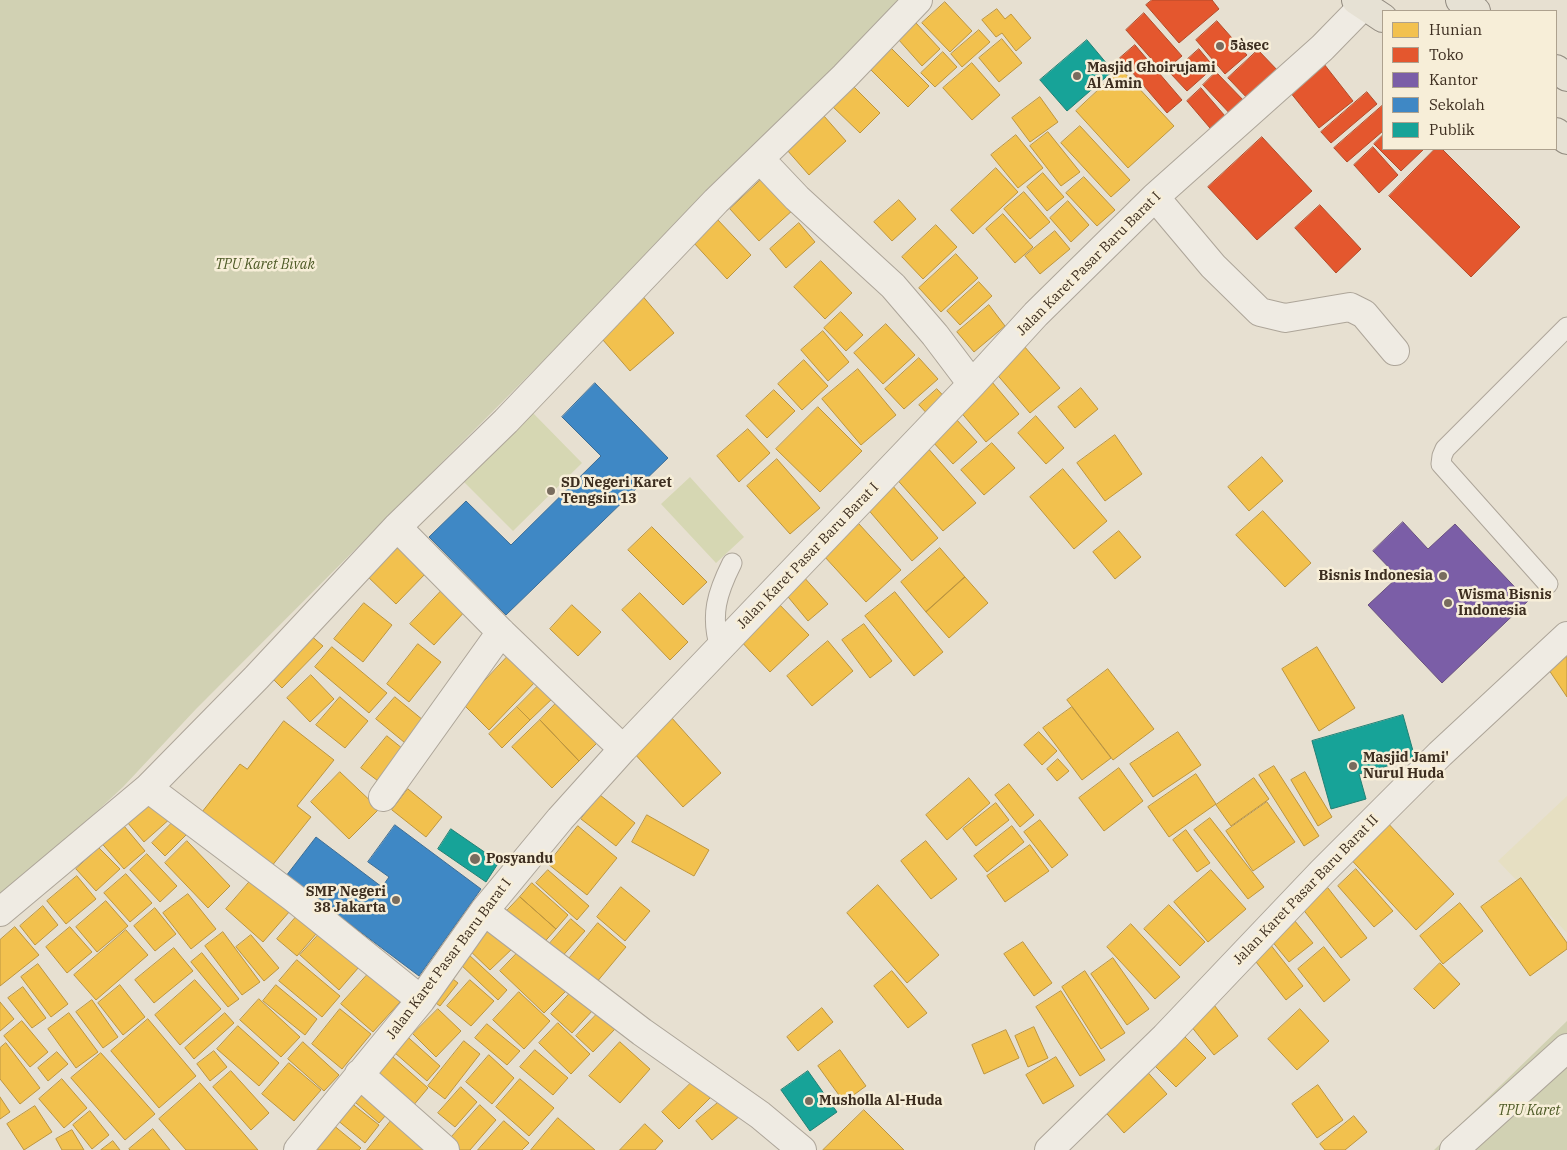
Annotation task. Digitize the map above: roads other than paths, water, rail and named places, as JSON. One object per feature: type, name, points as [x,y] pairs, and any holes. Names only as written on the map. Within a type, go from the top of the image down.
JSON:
[{"type":"main road","points":[[1460,0],[1475,10]]},
{"type":"street","points":[[0,912],[148,788],[256,678],[397,527],[506,421],[716,201],[846,76],[918,0]]},
{"type":"street","name":"Jalan Karet Pasar Baru Barat I","points":[[298,1150],[421,1000],[484,912],[560,819],[623,749],[972,384],[1036,314],[1155,197],[1368,8]]},
{"type":"street","points":[[760,159],[797,198],[893,286],[935,335],[972,384]]},
{"type":"street","points":[[1155,197],[1213,266],[1260,312],[1285,318],[1350,307],[1364,314],[1396,351]]},
{"type":"street","points":[[397,527],[501,632],[623,749]]},
{"type":"street","points":[[383,797],[501,632]]},
{"type":"street","name":"Jalan Karet Pasar Baru Barat II","points":[[1049,1150],[1165,1037],[1377,816],[1440,754],[1567,636]]},
{"type":"street","points":[[148,788],[294,898],[421,1000]]},
{"type":"street","points":[[484,912],[642,1032],[760,1115],[802,1150]]},
{"type":"street","points":[[1454,1150],[1567,1048]]},
{"type":"street","points":[[359,1074],[445,1150]]},
{"type":"lane","points":[[1548,584],[1441,464],[1445,449],[1567,327]]},
{"type":"lane","points":[[720,648],[716,634],[714,610],[723,581],[732,563]]},
{"type":"place","name":"5àsec","points":[[1220,46]]},
{"type":"place","name":"Masjid Ghoirujami Al Amin","points":[[1077,76]]},
{"type":"place","name":"SD Negeri Karet Tengsin 13","points":[[551,491]]},
{"type":"place","name":"Bisnis Indonesia","points":[[1443,576]]},
{"type":"place","name":"Wisma Bisnis Indonesia","points":[[1448,603]]},
{"type":"place","name":"Masjid Jami' Nurul Huda","points":[[1353,766]]},
{"type":"place","name":"Posyandu","points":[[475,859]]},
{"type":"place","name":"SMP Negeri 38 Jakarta","points":[[396,900]]},
{"type":"place","name":"Musholla Al-Huda","points":[[809,1101]]},
{"type":"park label","name":"TPU Karet Bivak","points":[[265,265]]},
{"type":"park label","name":"TPU Karet","points":[[1529,1111]]}]
